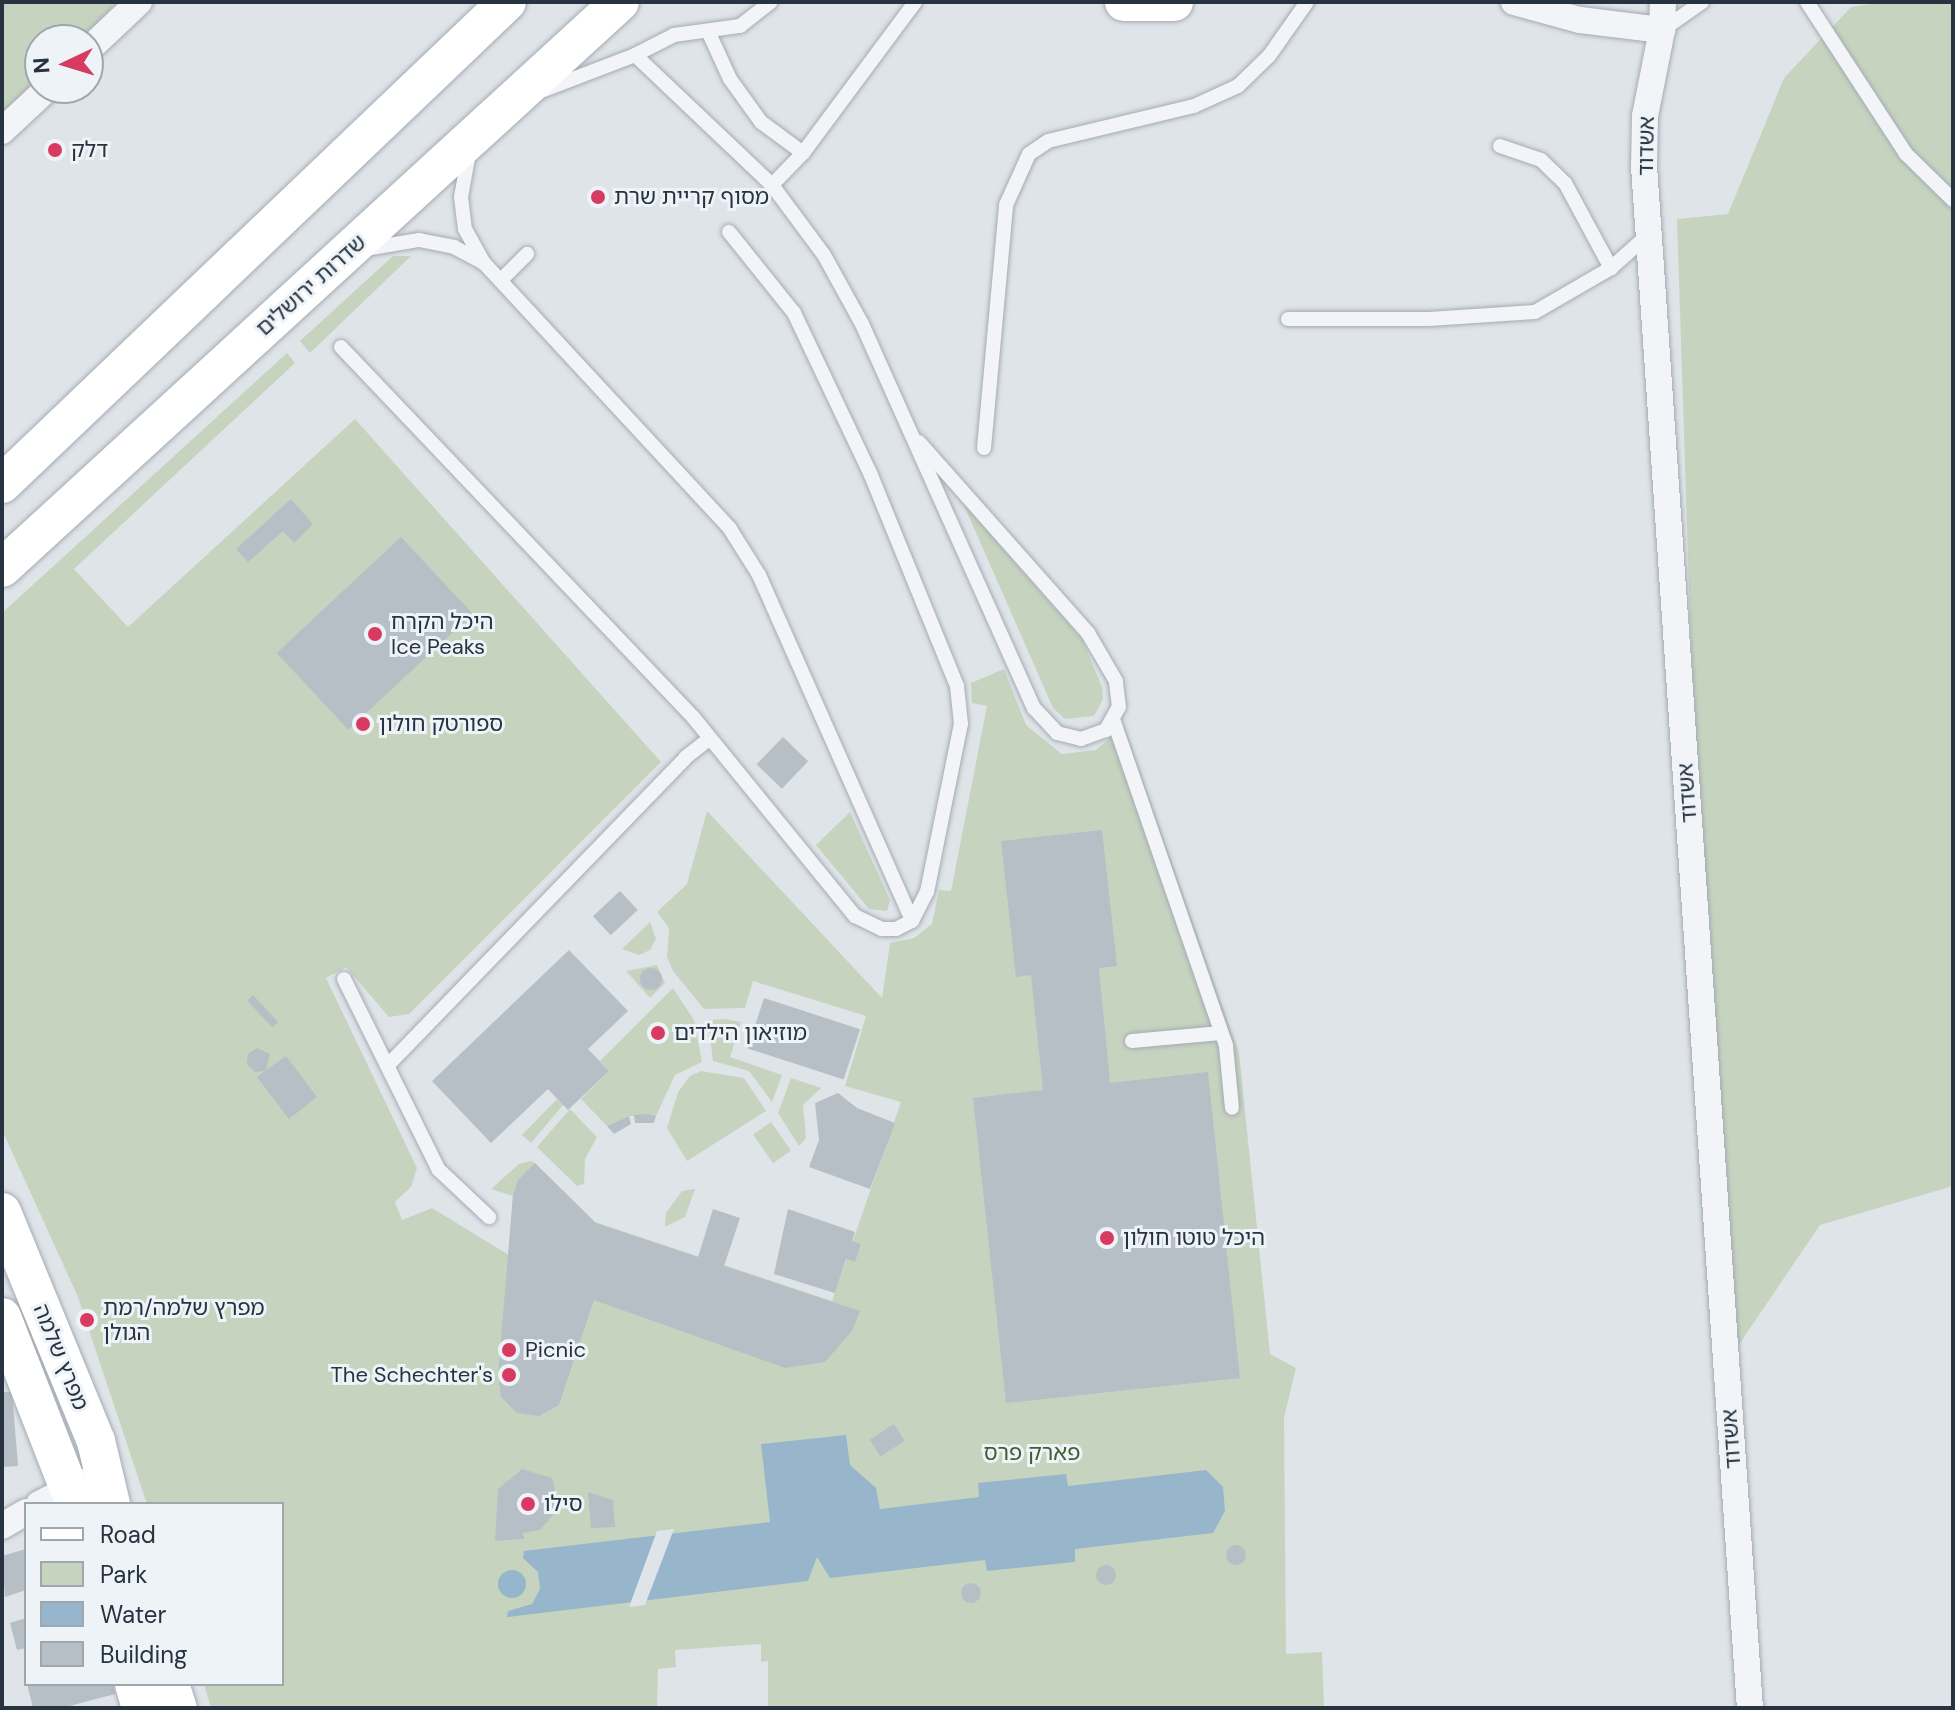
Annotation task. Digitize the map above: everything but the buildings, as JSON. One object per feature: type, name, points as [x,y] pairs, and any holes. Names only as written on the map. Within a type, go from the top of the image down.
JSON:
[{"type":"main road","points":[[2,484],[507,2]]},
{"type":"main road","name":"שדרות ירושלים","points":[[2,568],[517,100],[620,2]]},
{"type":"main road","points":[[1124,2],[1174,2]]},
{"type":"main road","points":[[2,506],[59,453],[177,319]]},
{"type":"main road","name":"מפרץ שלמה","points":[[2,1212],[96,1441],[79,1495]]},
{"type":"main road","name":"מפרץ שלמה","points":[[2,1317],[79,1495]]},
{"type":"main road","points":[[135,1686],[141,1708]]},
{"type":"main road","points":[[171,1686],[178,1708]]},
{"type":"street","points":[[104,35],[139,2]]},
{"type":"street","points":[[1514,2],[1580,20],[1662,30]]},
{"type":"street","name":"אשדוד","points":[[1663,2],[1662,30],[1645,116],[1649,234],[1750,1708]]},
{"type":"street","points":[[2,131],[31,104]]},
{"type":"street","points":[[2,1526],[24,1513]]},
{"type":"lane","points":[[517,100],[635,55],[674,35],[740,26],[771,2]]},
{"type":"lane","points":[[772,185],[803,153],[915,2]]},
{"type":"lane","points":[[984,448],[1006,205],[1029,154],[1048,141],[1194,106],[1238,86],[1269,56],[1307,2]]},
{"type":"lane","points":[[1662,30],[1702,2]]},
{"type":"lane","points":[[1807,2],[1906,154],[1930,183],[1953,200]]},
{"type":"lane","points":[[708,31],[730,79],[761,122],[803,153]]},
{"type":"lane","points":[[635,55],[772,185],[824,255],[919,442],[1034,708],[1057,733],[1081,739],[1114,722]]},
{"type":"lane","points":[[471,140],[461,197],[465,229],[484,263],[730,529],[759,575],[912,921]]},
{"type":"lane","points":[[1500,146],[1541,160],[1565,183],[1611,268]]},
{"type":"lane","points":[[341,347],[693,717],[708,740],[855,916],[882,929],[912,921],[927,892],[961,724],[957,686],[823,371],[794,313],[729,232]]},
{"type":"lane","points":[[1288,319],[1429,319],[1535,312],[1611,268],[1649,234]]},
{"type":"lane","points":[[332,266],[385,242],[419,240],[454,247],[484,263]]},
{"type":"lane","points":[[501,280],[527,254]]},
{"type":"lane","points":[[919,442],[1088,633],[1116,681],[1119,707],[1114,722],[1221,1033],[1232,1108]]},
{"type":"lane","points":[[388,1065],[686,757],[708,740]]},
{"type":"lane","points":[[344,979],[439,1170],[489,1217]]},
{"type":"lane","points":[[1132,1041],[1221,1033]]},
{"type":"green space","points":[[2,2],[117,2],[97,24],[24,24],[24,103],[2,127]]},
{"type":"green space","points":[[1885,2],[1953,2],[1953,1186],[1820,1225],[1738,1346],[1692,681],[1677,219],[1728,214],[1784,78],[1851,7]]},
{"type":"green space","points":[[393,256],[411,256],[310,353],[300,341]]},
{"type":"green space","name":"פארק פרס","points":[[287,353],[295,363],[74,569],[128,627],[355,419],[661,762],[409,1014],[389,1017],[346,967],[326,978],[417,1168],[411,1187],[395,1202],[402,1220],[432,1208],[509,1255],[513,1196],[491,1189],[519,1164],[531,1161],[535,1163],[514,1195],[832,1301],[901,1102],[845,1086],[866,1016],[753,981],[745,1008],[704,1009],[673,971],[667,957],[669,928],[657,912],[687,884],[707,811],[882,998],[890,943],[914,938],[932,924],[939,890],[951,891],[987,706],[972,703],[971,683],[1004,669],[1026,725],[1062,754],[1096,750],[1124,726],[1239,1053],[1270,1354],[1296,1368],[1284,1418],[1286,1654],[1322,1652],[1324,1708],[768,1708],[768,1661],[761,1662],[761,1644],[675,1650],[676,1667],[658,1669],[657,1708],[211,1708],[205,1686],[284,1686],[284,1502],[146,1502],[78,1297],[2,1130],[2,613]]},
{"type":"green space","points":[[963,503],[1082,639],[1102,687],[1103,699],[1094,716],[1065,719],[1053,708]]},
{"type":"green space","points":[[850,812],[890,900],[887,911],[869,909],[816,845]]},
{"type":"green space","points":[[650,922],[656,939],[650,950],[639,955],[622,949]]},
{"type":"green space","points":[[657,965],[665,983],[650,998],[626,971]]},
{"type":"green space","points":[[673,988],[694,1020],[702,1062],[675,1075],[656,1116],[629,1116],[607,1126],[581,1099],[609,1071],[600,1061]]},
{"type":"green space","points":[[708,1020],[741,1022],[730,1057],[782,1075],[772,1102],[749,1071],[713,1061]]},
{"type":"green space","points":[[701,1071],[744,1078],[766,1111],[687,1161],[667,1128],[678,1092],[690,1076]]},
{"type":"green space","points":[[791,1078],[821,1088],[803,1105],[806,1138],[799,1146],[778,1113]]},
{"type":"green space","points":[[557,1099],[563,1105],[531,1143],[522,1135]]},
{"type":"green space","points":[[570,1109],[597,1137],[585,1159],[584,1184],[577,1186],[537,1147]]},
{"type":"green space","points":[[771,1122],[791,1151],[773,1163],[753,1135]]},
{"type":"green space","points":[[695,1189],[685,1217],[665,1227],[666,1213],[682,1191]]},
{"type":"water","points":[[846,1435],[850,1465],[876,1488],[880,1509],[979,1497],[978,1483],[1066,1474],[1068,1486],[1206,1470],[1223,1487],[1225,1511],[1213,1533],[1075,1549],[1075,1562],[987,1571],[985,1560],[830,1578],[817,1557],[808,1581],[507,1617],[508,1611],[532,1604],[540,1589],[538,1572],[523,1558],[524,1551],[770,1522],[761,1444]]},
{"type":"water","points":[[512,1570],[522,1574],[526,1584],[522,1594],[512,1598],[502,1594],[498,1584],[502,1574]]},
{"type":"pier","points":[[674,1529],[645,1605],[629,1607],[657,1531]]},
{"type":"place","name":"דלק","points":[[55,150]]},
{"type":"place","name":"מסוף קריית שרת","points":[[598,197]]},
{"type":"place","name":"היכל הקרח Ice Peaks","points":[[375,634]]},
{"type":"place","name":"ספורטק חולון","points":[[363,724]]},
{"type":"place","name":"מוזיאון הילדים","points":[[658,1033]]},
{"type":"place","name":"היכל טוטו חולון","points":[[1107,1238]]},
{"type":"place","name":"מפרץ שלמה/רמת הגולן","points":[[87,1320]]},
{"type":"place","name":"Picnic","points":[[509,1350]]},
{"type":"place","name":"The Schechter's","points":[[509,1375]]},
{"type":"place","name":"סילו","points":[[528,1504]]}]
